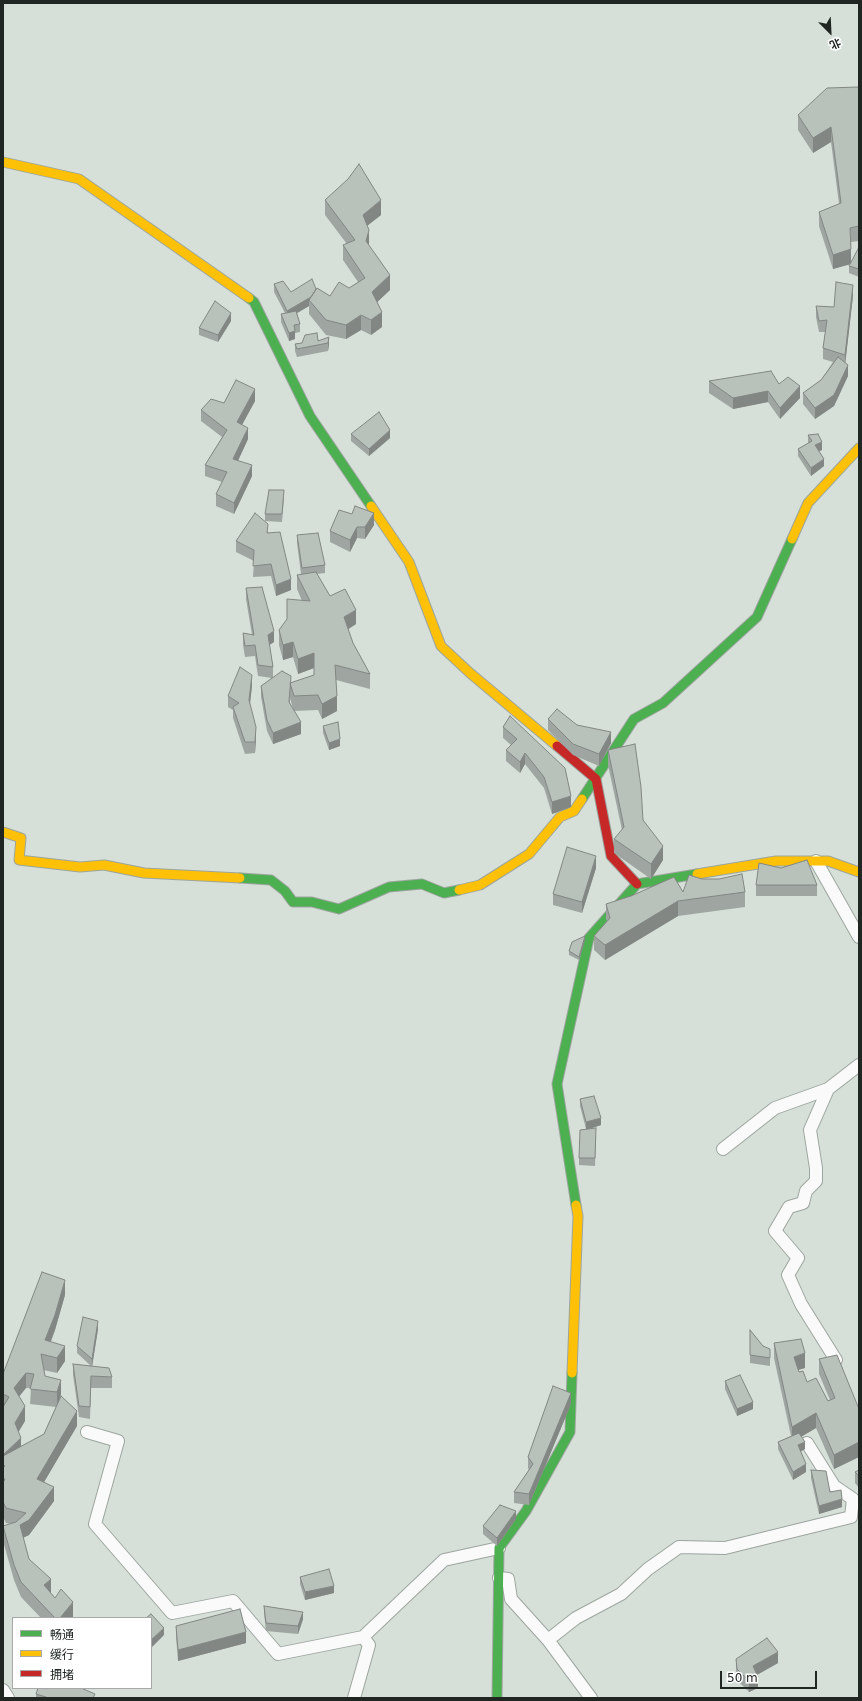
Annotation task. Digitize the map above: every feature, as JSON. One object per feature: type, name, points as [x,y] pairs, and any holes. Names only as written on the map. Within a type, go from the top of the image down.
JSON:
[{"type":"street","points":[[3,162],[79,179],[254,302],[310,416],[409,562],[441,646],[470,673],[596,779],[611,856],[636,884]]},
{"type":"street","points":[[3,832],[21,838],[19,860],[80,867],[104,865],[144,873],[271,880],[285,891],[293,902],[312,902],[339,909],[389,887],[422,884],[444,893],[480,886],[529,854],[560,817],[574,811],[634,719],[664,703],[757,617],[808,503],[859,448]]},
{"type":"street","points":[[497,1698],[499,1548],[526,1511],[570,1432],[578,1216],[557,1084],[589,938],[636,884],[776,861],[828,861],[859,872]]},
{"type":"street","points":[[816,861],[859,937]]},
{"type":"street","points":[[723,1149],[775,1108],[828,1089],[859,1065]]},
{"type":"street","points":[[828,1089],[810,1130],[816,1168],[816,1181],[806,1191],[803,1203],[789,1207],[775,1231],[798,1258],[788,1274],[801,1304],[836,1360]]},
{"type":"street","points":[[87,1432],[118,1441],[95,1524],[172,1613],[233,1601],[278,1654],[363,1637],[444,1560],[499,1548]]},
{"type":"street","points":[[548,1640],[576,1618],[620,1594],[648,1569],[679,1547],[726,1548],[851,1517],[853,1499],[834,1486],[807,1443]]},
{"type":"street","points":[[499,1578],[508,1579],[511,1599],[548,1640],[591,1698]]},
{"type":"street","points":[[354,1698],[369,1645],[363,1637]]},
{"type":"street","points":[[3,1690],[8,1698]]},
{"type":"building","points":[[859,87],[859,226],[850,228],[851,249],[833,255],[819,212],[841,203],[831,127],[813,138],[798,115],[827,88]]},
{"type":"building","points":[[359,164],[381,200],[363,215],[369,230],[366,241],[390,275],[372,292],[382,312],[371,320],[361,315],[346,325],[326,320],[309,300],[317,288],[330,296],[339,282],[349,288],[365,278],[343,245],[355,240],[325,200],[348,179]]},
{"type":"building","points":[[858,249],[859,250],[859,269],[849,266]]},
{"type":"building","points":[[312,279],[316,289],[311,297],[287,311],[274,284],[283,281],[291,292]]},
{"type":"building","points":[[836,282],[853,285],[845,355],[823,348],[827,320],[819,321],[816,306],[834,307]]},
{"type":"building","points":[[215,301],[231,313],[218,335],[199,328]]},
{"type":"building","points":[[296,311],[300,324],[294,325],[295,331],[289,333],[281,314]]},
{"type":"building","points":[[317,333],[318,341],[329,337],[328,343],[297,349],[295,344],[302,343],[305,335]]},
{"type":"building","points":[[838,357],[848,365],[834,395],[815,408],[803,393],[821,380]]},
{"type":"building","points":[[771,371],[779,384],[788,377],[800,386],[780,408],[768,391],[733,398],[709,381]]},
{"type":"building","points":[[236,380],[255,389],[237,422],[248,428],[233,459],[252,465],[234,503],[216,494],[227,472],[205,465],[227,430],[201,410],[211,399],[224,403]]},
{"type":"building","points":[[379,412],[390,430],[369,449],[351,434]]},
{"type":"building","points":[[818,434],[822,442],[815,445],[824,459],[811,468],[798,449],[812,441],[808,435]]},
{"type":"building","points":[[269,490],[284,490],[282,514],[265,514]]},
{"type":"building","points":[[355,506],[374,513],[365,527],[357,527],[350,540],[330,531],[339,510],[352,514]]},
{"type":"building","points":[[255,513],[268,524],[267,533],[280,532],[291,579],[276,585],[271,564],[253,566],[254,550],[236,541]]},
{"type":"building","points":[[318,533],[325,565],[302,568],[297,535]]},
{"type":"building","points":[[316,572],[330,596],[345,589],[356,610],[344,617],[353,643],[370,674],[335,665],[337,696],[322,704],[318,695],[294,696],[290,683],[314,675],[314,653],[298,659],[293,642],[283,645],[279,630],[287,619],[287,599],[310,601],[297,575]]},
{"type":"building","points":[[262,587],[274,631],[268,635],[273,667],[258,665],[255,645],[245,646],[243,633],[254,635],[246,588]]},
{"type":"building","points":[[240,667],[252,675],[249,700],[256,727],[255,742],[245,742],[233,707],[239,703],[228,696]]},
{"type":"building","points":[[282,671],[291,676],[289,702],[301,722],[273,733],[267,720],[261,686]]},
{"type":"building","points":[[557,709],[577,725],[611,732],[599,754],[573,744],[548,719]]},
{"type":"building","points":[[510,716],[565,768],[571,796],[552,802],[544,777],[525,753],[520,762],[506,750],[517,739],[503,727]]},
{"type":"building","points":[[338,722],[340,739],[329,743],[323,726]]},
{"type":"building","points":[[635,744],[641,787],[643,820],[663,846],[651,864],[614,839],[624,827],[608,750]]},
{"type":"building","points":[[567,847],[596,856],[582,902],[553,894]]},
{"type":"building","points":[[807,860],[817,885],[756,885],[759,863],[781,868]]},
{"type":"building","points":[[742,874],[745,892],[678,901],[605,945],[594,936],[610,918],[606,904],[631,896],[674,877],[683,892],[689,875],[702,879],[719,879]]},
{"type":"building","points":[[585,936],[579,957],[569,951],[572,942]]},
{"type":"building","points":[[594,1096],[601,1118],[586,1122],[580,1099]]},
{"type":"building","points":[[596,1128],[595,1158],[579,1158],[580,1130]]},
{"type":"building","points":[[42,1272],[65,1280],[55,1315],[45,1340],[65,1346],[57,1358],[41,1354],[45,1376],[61,1380],[57,1392],[30,1389],[34,1374],[26,1373],[14,1388],[25,1406],[15,1423],[21,1438],[3,1455],[3,1407],[9,1397],[3,1394],[3,1374]]},
{"type":"building","points":[[83,1317],[98,1321],[92,1359],[77,1346]]},
{"type":"building","points":[[750,1330],[763,1346],[770,1349],[770,1358],[750,1355]]},
{"type":"building","points":[[801,1339],[805,1353],[794,1357],[799,1372],[803,1371],[807,1382],[816,1378],[828,1401],[835,1398],[819,1359],[837,1355],[859,1409],[859,1442],[834,1455],[816,1413],[792,1427],[774,1343]]},
{"type":"building","points":[[73,1364],[109,1368],[112,1377],[91,1376],[90,1407],[79,1406]]},
{"type":"building","points":[[740,1375],[753,1402],[737,1409],[725,1381]]},
{"type":"building","points":[[553,1386],[571,1393],[529,1494],[514,1492],[533,1464],[528,1457]]},
{"type":"building","points":[[61,1396],[77,1411],[37,1479],[54,1487],[29,1520],[20,1525],[29,1559],[51,1579],[44,1585],[55,1598],[61,1589],[73,1602],[61,1617],[54,1617],[21,1582],[14,1565],[3,1526],[16,1522],[26,1513],[6,1508],[3,1502],[3,1481],[5,1480],[3,1477],[3,1468],[5,1466],[3,1465],[3,1456],[44,1434]]},
{"type":"building","points":[[799,1433],[805,1442],[798,1445],[806,1464],[793,1472],[778,1442]]},
{"type":"building","points":[[811,1470],[826,1471],[830,1492],[841,1490],[842,1499],[819,1506]]},
{"type":"building","points":[[859,1470],[859,1476],[855,1472]]},
{"type":"building","points":[[500,1505],[516,1511],[497,1538],[483,1526]]},
{"type":"building","points":[[329,1569],[334,1586],[305,1592],[300,1577]]},
{"type":"building","points":[[264,1606],[303,1612],[298,1626],[266,1623]]},
{"type":"building","points":[[240,1609],[246,1632],[178,1650],[176,1626]]},
{"type":"building","points":[[151,1614],[164,1628],[152,1639],[152,1617],[147,1617]]},
{"type":"building","points":[[767,1638],[778,1652],[753,1666],[758,1677],[749,1681],[737,1669],[736,1659]]},
{"type":"building","points":[[38,1689],[83,1689],[95,1694],[93,1698],[49,1698],[36,1694]]},
{"type":"traffic: fast","points":[[249,298],[254,302],[310,416],[371,506]]},
{"type":"traffic: fast","points":[[582,799],[634,719],[663,703],[757,617],[792,539]]},
{"type":"traffic: fast","points":[[576,1205],[557,1084],[589,938],[637,884],[697,874]]},
{"type":"traffic: fast","points":[[240,878],[271,880],[285,891],[293,902],[312,902],[339,909],[389,887],[422,884],[444,893],[459,890]]},
{"type":"traffic: fast","points":[[497,1698],[499,1548],[526,1511],[570,1432],[572,1373]]},
{"type":"traffic: slow","points":[[3,162],[79,179],[249,298]]},
{"type":"traffic: slow","points":[[792,539],[808,503],[859,448]]},
{"type":"traffic: slow","points":[[371,506],[409,562],[441,646],[470,673],[557,746]]},
{"type":"traffic: slow","points":[[459,890],[480,885],[529,854],[560,817],[574,811],[582,799]]},
{"type":"traffic: slow","points":[[3,832],[21,838],[19,860],[80,867],[104,865],[144,873],[240,878]]},
{"type":"traffic: slow","points":[[697,874],[776,861],[828,861],[859,872]]},
{"type":"traffic: slow","points":[[572,1373],[578,1216],[576,1205]]},
{"type":"traffic: jam","points":[[557,746],[596,779],[611,856],[637,884]]}]
